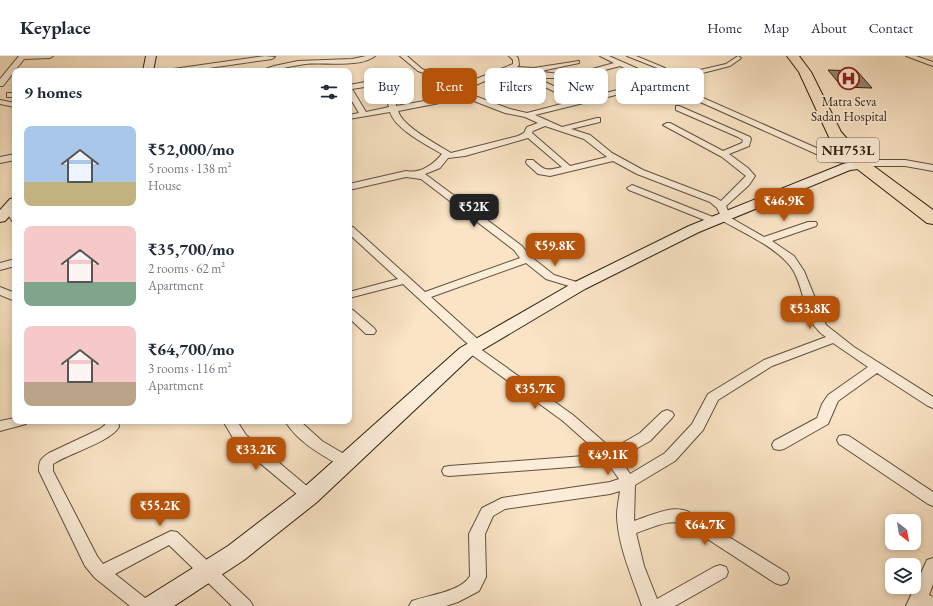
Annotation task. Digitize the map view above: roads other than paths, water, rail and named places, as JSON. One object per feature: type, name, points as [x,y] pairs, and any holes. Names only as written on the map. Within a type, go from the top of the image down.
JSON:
[{"type":"highway","name":"NH753L","points":[[793,56],[808,78],[834,134],[860,164],[931,215]]},
{"type":"street","points":[[14,68],[23,57],[50,56]]},
{"type":"street","points":[[149,68],[151,56]]},
{"type":"street","points":[[226,56],[230,63]]},
{"type":"street","points":[[182,68],[230,63],[272,56],[274,67],[361,59],[372,56]]},
{"type":"street","points":[[403,56],[422,71]]},
{"type":"street","points":[[512,56],[517,62],[512,68]]},
{"type":"street","points":[[630,56],[662,68]]},
{"type":"street","points":[[909,56],[933,64]]},
{"type":"street","points":[[704,71],[728,65],[739,57]]},
{"type":"street","points":[[606,58],[621,60],[635,68]]},
{"type":"street","points":[[598,68],[621,60]]},
{"type":"street","points":[[329,61],[334,68]]},
{"type":"street","points":[[545,68],[577,62]]},
{"type":"street","points":[[0,84],[12,70]]},
{"type":"street","points":[[352,86],[393,80],[402,83],[402,88],[392,104],[396,118],[410,130],[446,155],[450,156],[521,138],[528,134],[530,129],[545,124]]},
{"type":"street","points":[[352,95],[364,115]]},
{"type":"street","points":[[477,100],[508,111],[527,115],[545,124],[587,137],[599,148],[614,158],[640,172],[713,200],[722,216]]},
{"type":"street","points":[[0,102],[12,104]]},
{"type":"street","points":[[704,102],[819,153],[835,159],[860,164]]},
{"type":"street","points":[[352,117],[423,104]]},
{"type":"street","points":[[527,115],[572,104]]},
{"type":"street","points":[[679,108],[747,139],[746,144],[722,154]]},
{"type":"street","points":[[563,130],[597,120]]},
{"type":"street","points":[[667,125],[737,162],[751,176],[722,216]]},
{"type":"street","points":[[528,134],[568,168]]},
{"type":"street","points":[[416,175],[437,166],[446,155]]},
{"type":"street","points":[[0,160],[12,158]]},
{"type":"street","points":[[530,162],[544,173],[614,158]]},
{"type":"street","points":[[154,606],[236,553],[309,496],[466,352],[579,286],[722,216],[847,167],[860,164],[905,163],[933,168]]},
{"type":"street","points":[[352,186],[394,176],[416,175],[424,177],[518,248],[526,258],[550,277],[579,286]]},
{"type":"street","points":[[632,188],[722,216],[764,240],[790,258],[799,271],[821,327],[876,366],[933,403]]},
{"type":"street","points":[[764,240],[812,224]]},
{"type":"street","points":[[352,232],[423,296],[474,347],[568,418],[611,456],[628,482],[625,515],[627,530],[636,566],[651,606]]},
{"type":"street","points":[[423,296],[523,261],[526,258]]},
{"type":"street","points":[[0,267],[12,263]]},
{"type":"street","points":[[352,294],[406,280]]},
{"type":"street","points":[[0,290],[12,296]]},
{"type":"street","points":[[352,315],[370,331]]},
{"type":"street","points":[[418,606],[452,597],[473,586],[478,577],[477,534],[487,512],[502,504],[610,488],[628,482],[670,457],[698,427],[714,398],[768,363],[835,338]]},
{"type":"street","points":[[779,444],[823,421],[829,404],[833,398],[876,366]]},
{"type":"street","points":[[449,471],[584,461],[611,456],[645,437],[667,415]]},
{"type":"street","points":[[0,426],[12,423]]},
{"type":"street","points":[[112,424],[112,426],[104,433],[55,455],[46,462],[46,471],[91,561],[100,573],[143,606]]},
{"type":"street","points":[[232,424],[242,439],[268,463],[309,496]]},
{"type":"street","points":[[294,424],[313,444],[346,462]]},
{"type":"street","points":[[844,440],[933,500]]},
{"type":"street","points":[[627,530],[669,516],[681,515],[781,578]]},
{"type":"street","points":[[100,573],[171,537],[244,606]]},
{"type":"street","points":[[923,603],[933,565]]},
{"type":"street","points":[[660,606],[720,572]]},
{"type":"place","name":"Matra Seva Sadan Hospital","points":[[849,79]]}]
